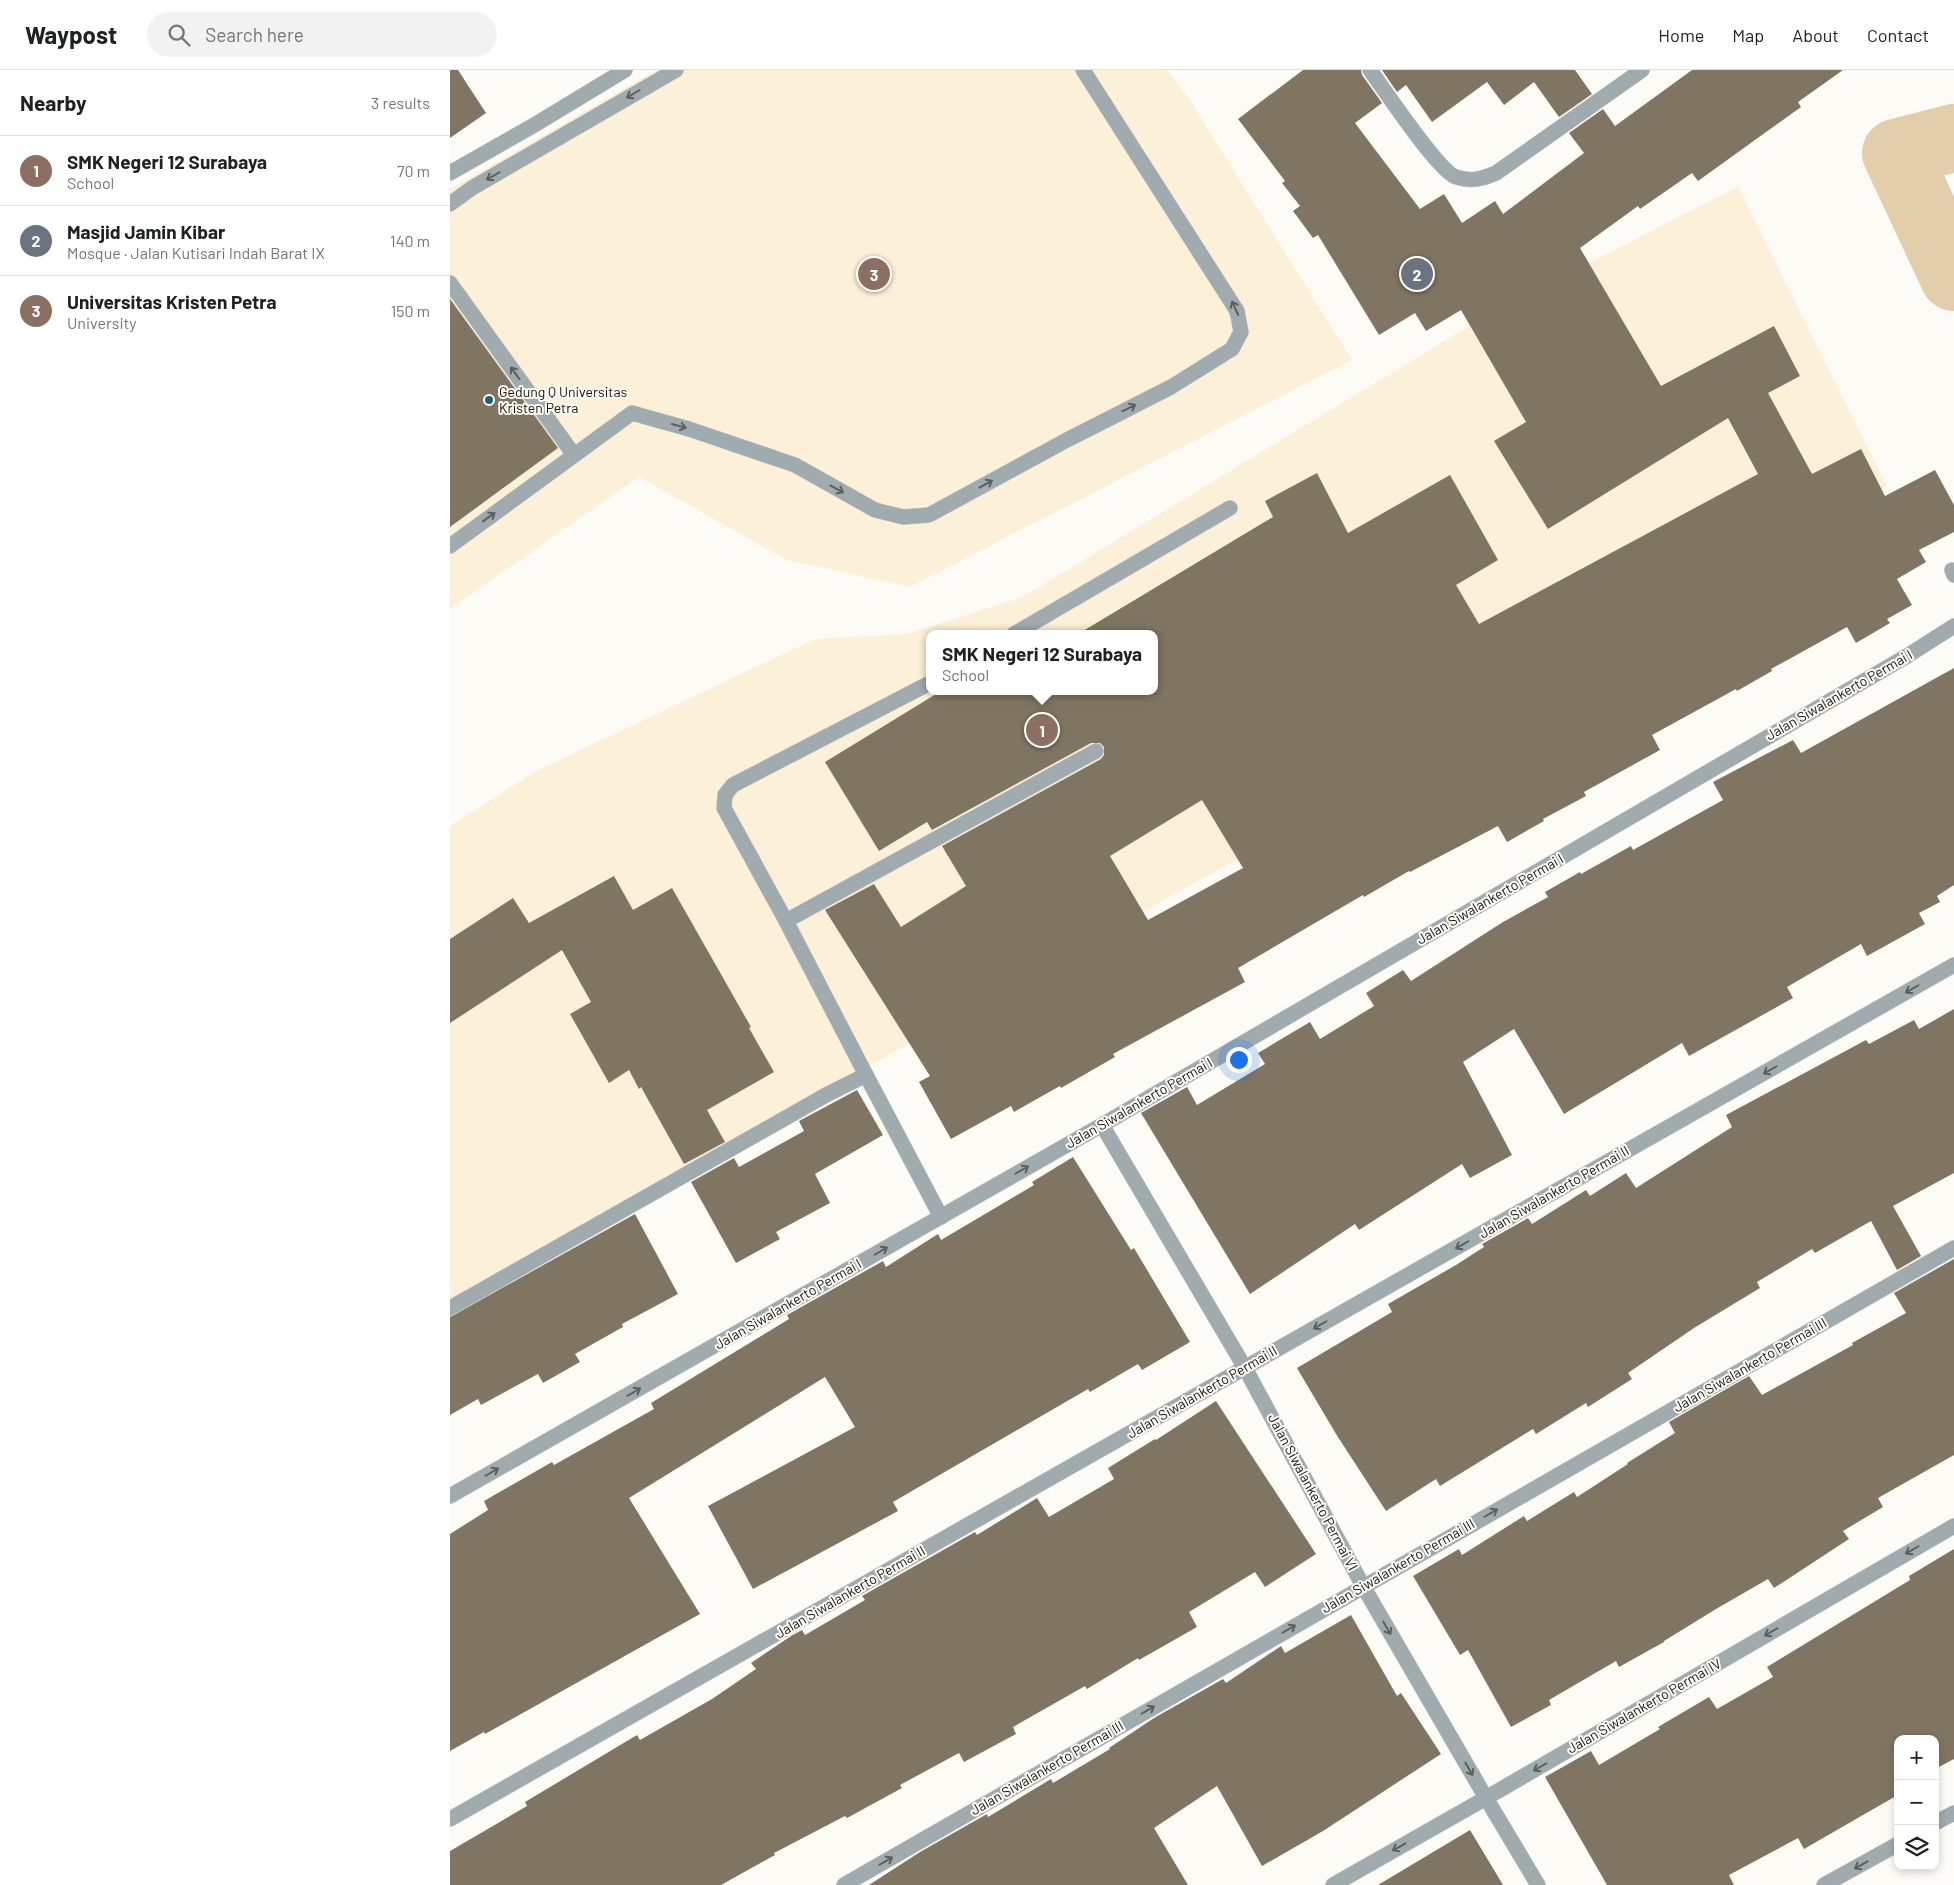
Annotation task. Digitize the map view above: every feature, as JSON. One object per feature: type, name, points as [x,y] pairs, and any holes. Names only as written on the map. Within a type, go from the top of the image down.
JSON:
[{"type":"street","points":[[450,173],[625,70]]},
{"type":"street","points":[[450,204],[480,184],[676,70]]},
{"type":"street","points":[[450,546],[632,413],[689,429],[795,465],[875,510],[903,517],[929,515],[1065,440],[1171,387],[1232,349],[1241,332],[1238,310],[1083,70]]},
{"type":"street","points":[[1370,70],[1408,124],[1438,162],[1454,177],[1477,181],[1496,173],[1642,70]]},
{"type":"street","points":[[450,283],[574,455]]},
{"type":"street","points":[[1021,630],[1230,508]]},
{"type":"street","name":"Jalan Siwalankerto Permai I","points":[[450,1496],[1102,1125],[1907,656],[1954,626]]},
{"type":"street","points":[[926,685],[733,785],[725,795],[724,808],[786,921],[941,1216]]},
{"type":"street","points":[[786,921],[1096,751]]},
{"type":"street","name":"Jalan Siwalankerto Permai II","points":[[450,1819],[1954,965]]},
{"type":"street","points":[[450,1308],[809,1104],[866,1075]]},
{"type":"street","name":"Jalan Siwalankerto Permai VI","points":[[1102,1125],[1246,1368],[1363,1586],[1538,1885]]},
{"type":"street","name":"Jalan Siwalankerto Permai III","points":[[844,1885],[1954,1248]]},
{"type":"street","name":"Jalan Siwalankerto Permai IV","points":[[1333,1885],[1954,1526]]},
{"type":"street","points":[[1939,1821],[1954,1813]]},
{"type":"street","points":[[1824,1885],[1894,1846]]},
{"type":"shaded area","points":[[656,70],[1167,70],[1190,100],[1352,360],[910,587],[787,560],[639,477],[450,609],[450,189]]},
{"type":"shaded area","points":[[1738,187],[1887,486],[1826,528],[581,1228],[450,1307],[450,826],[538,770],[815,639],[907,634],[1023,597],[1490,313]]},
{"type":"building","points":[[450,70],[458,70],[486,113],[450,138]]},
{"type":"building","points":[[1303,70],[1361,70],[1362,75],[1382,103],[1355,123],[1420,209],[1444,194],[1462,223],[1495,201],[1503,214],[1584,153],[1569,133],[1603,109],[1615,126],[1692,70],[1843,70],[1798,102],[1801,107],[1698,181],[1692,173],[1640,209],[1638,206],[1580,248],[1661,386],[1774,326],[1800,376],[1768,393],[1812,474],[1861,449],[1885,496],[1935,470],[1954,505],[1954,532],[1919,550],[1926,562],[1897,579],[1912,605],[1887,619],[1890,623],[1856,643],[1847,627],[1771,669],[1772,671],[1737,691],[1736,689],[1652,735],[1660,750],[1584,792],[1586,796],[1543,819],[1544,821],[1507,842],[1498,826],[1409,871],[1364,897],[1363,895],[1238,968],[1245,982],[1113,1054],[1115,1057],[1061,1088],[1060,1086],[1014,1112],[1011,1106],[951,1139],[919,1082],[930,1076],[825,910],[874,884],[901,927],[966,886],[942,846],[1101,759],[1104,755],[1104,747],[1100,743],[1091,743],[932,830],[927,822],[879,851],[825,762],[934,695],[1158,695],[1158,630],[1085,630],[1273,517],[1265,501],[1317,473],[1348,533],[1450,475],[1498,560],[1456,585],[1479,624],[1758,474],[1728,418],[1548,529],[1494,441],[1526,422],[1461,310],[1426,331],[1415,313],[1379,335],[1318,235],[1313,238],[1293,211],[1300,206],[1282,183],[1285,181],[1238,119]],"holes":[[[1202,800],[1243,868],[1148,920],[1110,856]]]},
{"type":"building","points":[[1382,70],[1575,70],[1592,94],[1559,117],[1534,82],[1504,105],[1487,82],[1432,122],[1406,85],[1397,92]]},
{"type":"building","name":"Gedung Q Universitas Kristen Petra","points":[[450,299],[558,448],[450,527]]},
{"type":"building","points":[[1954,668],[1954,885],[1937,896],[1940,902],[1919,913],[1925,924],[1867,956],[1861,944],[1787,987],[1793,998],[1689,1056],[1682,1043],[1564,1114],[1514,1029],[1463,1062],[1512,1155],[1470,1178],[1462,1164],[1359,1230],[1355,1224],[1250,1294],[1141,1113],[1187,1087],[1197,1105],[1265,1064],[1258,1053],[1310,1022],[1320,1039],[1374,1006],[1366,993],[1403,970],[1411,981],[1503,922],[1548,897],[1545,892],[1631,846],[1633,850],[1723,800],[1713,782],[1793,740],[1801,753]]},
{"type":"building","points":[[614,876],[633,910],[672,888],[751,1027],[749,1028],[774,1072],[707,1110],[725,1142],[684,1164],[641,1087],[639,1089],[629,1070],[609,1083],[570,1014],[591,1002],[562,950],[450,1023],[450,939],[513,898],[529,923]]},
{"type":"building","points":[[1954,1009],[1954,1173],[1893,1206],[1921,1256],[1897,1270],[1871,1221],[1815,1253],[1812,1249],[1757,1282],[1760,1288],[1694,1328],[1628,1373],[1632,1379],[1588,1407],[1586,1403],[1536,1434],[1533,1429],[1440,1486],[1436,1479],[1386,1511],[1336,1434],[1297,1368],[1392,1312],[1388,1304],[1456,1265],[1484,1247],[1482,1244],[1528,1218],[1532,1224],[1586,1190],[1590,1196],[1626,1173],[1636,1188],[1732,1127],[1726,1115],[1866,1040],[1869,1044],[1914,1020],[1919,1029]]},
{"type":"building","points":[[857,1090],[883,1135],[815,1174],[830,1203],[776,1232],[780,1239],[736,1263],[691,1182],[734,1158],[739,1167],[804,1131],[799,1121]]},
{"type":"building","points":[[1073,1157],[1131,1250],[1134,1248],[1190,1342],[1142,1370],[1138,1364],[1090,1392],[1088,1389],[893,1502],[898,1511],[753,1589],[708,1506],[855,1427],[825,1377],[629,1498],[700,1614],[485,1734],[484,1732],[450,1751],[450,1534],[488,1510],[484,1501],[552,1462],[554,1465],[654,1409],[651,1403],[789,1319],[787,1315],[883,1261],[886,1267],[938,1234],[941,1240],[1034,1185],[1032,1182]]},
{"type":"building","points":[[635,1214],[678,1294],[622,1324],[623,1327],[575,1354],[580,1362],[543,1383],[538,1374],[481,1405],[478,1399],[450,1415],[450,1317]]},
{"type":"building","points":[[1954,1259],[1954,1455],[1878,1498],[1883,1507],[1843,1531],[1849,1539],[1774,1588],[1768,1579],[1619,1667],[1616,1661],[1549,1700],[1551,1705],[1511,1727],[1468,1650],[1460,1655],[1413,1576],[1459,1549],[1462,1555],[1524,1516],[1527,1521],[1574,1492],[1577,1497],[1675,1433],[1669,1422],[1749,1376],[1762,1395],[1853,1345],[1852,1343],[1906,1313],[1894,1293]]},
{"type":"building","points":[[1216,1401],[1316,1554],[1265,1587],[1255,1572],[1189,1612],[1197,1627],[1139,1660],[1138,1658],[1087,1689],[1085,1686],[1013,1727],[1016,1734],[964,1762],[959,1753],[900,1785],[902,1788],[847,1818],[845,1816],[774,1853],[775,1855],[721,1885],[450,1885],[450,1851],[527,1806],[525,1802],[637,1735],[640,1740],[712,1699],[756,1669],[751,1663],[791,1636],[802,1630],[805,1635],[865,1600],[862,1596],[975,1532],[977,1535],[1037,1498],[1049,1517],[1114,1479],[1108,1468],[1156,1440]]},
{"type":"building","points":[[1954,1549],[1954,1759],[1939,1767],[1939,1735],[1894,1735],[1894,1797],[1804,1849],[1798,1838],[1729,1875],[1734,1885],[1607,1885],[1545,1777],[1591,1751],[1599,1765],[1709,1697],[1717,1709],[1773,1677],[1767,1667],[1910,1580],[1909,1576]]},
{"type":"building","points":[[1351,1615],[1397,1696],[1401,1693],[1441,1754],[1323,1831],[1262,1866],[1217,1786],[1154,1828],[1188,1885],[869,1885],[920,1852],[987,1814],[988,1817],[1051,1779],[1053,1783],[1110,1749],[1154,1718],[1223,1679],[1226,1683],[1281,1646],[1285,1653]]},
{"type":"building","points":[[1470,1830],[1503,1885],[1378,1885]]},
{"type":"waterway","points":[[1954,138],[1896,153],[1954,277]]},
{"type":"place","name":"Universitas Kristen Petra","points":[[874,274]]},
{"type":"place","name":"Masjid Jamin Kibar","points":[[1417,274]]},
{"type":"place","name":"Gedung Q Universitas Kristen Petra","points":[[489,400]]},
{"type":"place","name":"SMK Negeri 12 Surabaya","points":[[1042,730]]}]
